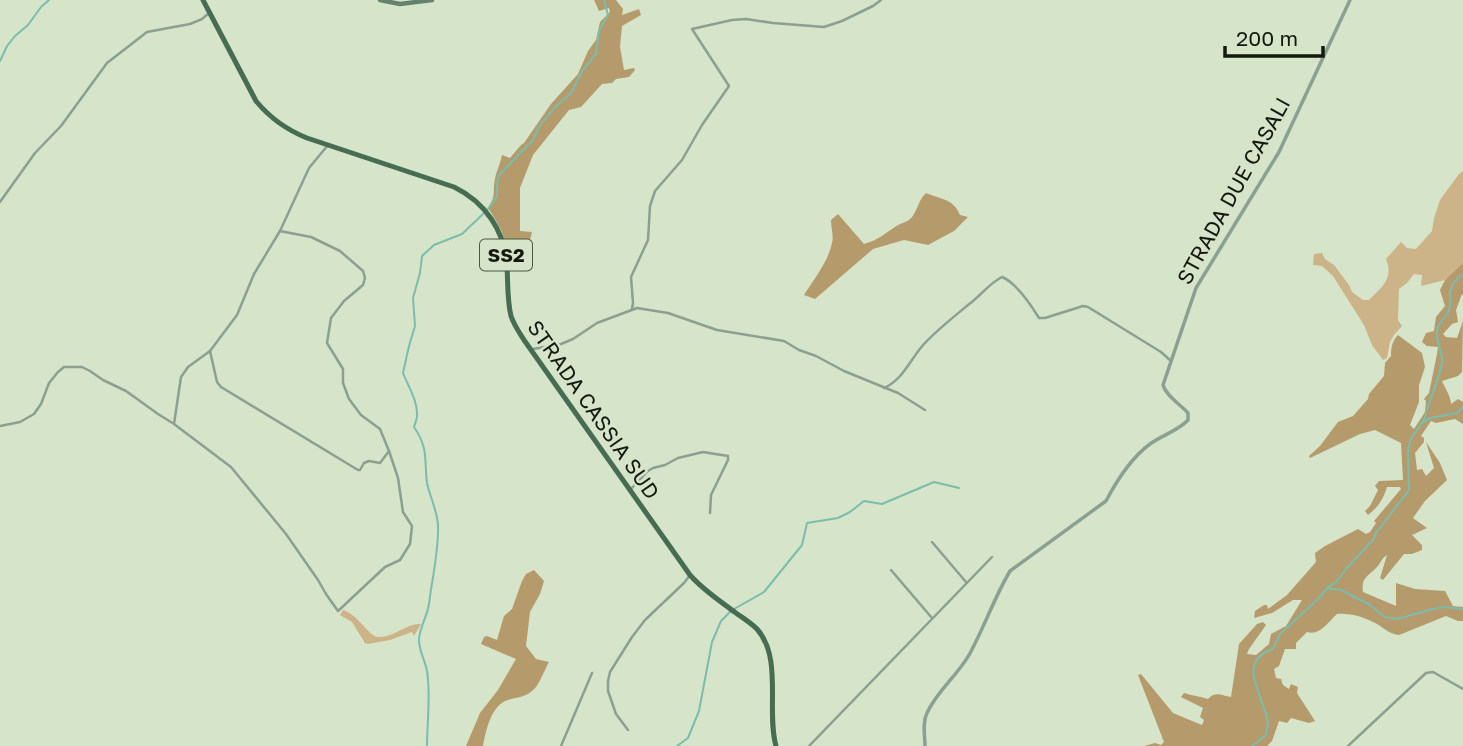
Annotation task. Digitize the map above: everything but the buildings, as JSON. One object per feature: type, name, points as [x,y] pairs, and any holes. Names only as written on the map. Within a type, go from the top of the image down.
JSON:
[{"type":"main road","name":"STRADA CASSIA SUD","points":[[203,0],[248,89],[263,110],[288,129],[454,187],[470,196],[485,211],[504,245],[512,317],[530,349],[690,575],[702,588],[759,631],[767,644],[771,664],[772,727],[776,746]]},
{"type":"main road","points":[[380,0],[400,4],[432,0]]},
{"type":"street","points":[[632,309],[631,277],[648,240],[650,206],[654,191],[682,160],[729,86],[692,29],[746,19],[824,27],[842,21],[881,0]]},
{"type":"street","name":"STRADA DUE CASALI","points":[[925,746],[926,715],[968,656],[1010,571],[1106,501],[1114,485],[1148,446],[1188,420],[1188,413],[1164,390],[1163,385],[1196,288],[1279,152],[1350,0]]},
{"type":"street","points":[[0,202],[34,153],[61,126],[107,63],[147,32],[190,24],[202,19],[209,12]]},
{"type":"street","points":[[174,424],[181,377],[188,367],[210,351],[237,316],[254,274],[279,231],[309,168],[328,145]]},
{"type":"street","points":[[0,426],[20,422],[34,414],[49,383],[64,367],[82,367],[127,391],[232,467],[286,534],[338,611],[385,567],[400,560],[410,544],[412,526],[402,512],[398,478],[380,429],[361,415],[349,399],[343,383],[343,369],[327,343],[331,318],[337,307],[363,285],[363,271],[330,246],[311,237],[279,231]]},
{"type":"street","points":[[884,388],[892,384],[939,329],[1002,277],[1009,280],[1031,302],[1039,318],[1078,307],[1088,307],[1171,360]]},
{"type":"street","points":[[530,349],[561,344],[597,323],[637,308],[668,313],[717,330],[784,341],[799,351],[817,356],[844,371],[903,396],[925,410]]},
{"type":"street","points":[[210,351],[216,382],[221,387],[358,470],[369,461],[380,463],[390,451]]},
{"type":"street","points":[[630,490],[648,471],[666,466],[678,458],[702,452],[728,456],[712,495],[710,513]]},
{"type":"street","points":[[932,542],[967,583]]},
{"type":"street","points":[[809,746],[992,557]]},
{"type":"street","points":[[891,570],[932,618]]},
{"type":"street","points":[[628,730],[616,714],[608,691],[610,672],[645,620],[690,575]]},
{"type":"street","points":[[561,746],[592,673]]},
{"type":"street","points":[[1348,746],[1426,673],[1433,673],[1463,689]]},
{"type":"shaded area","points":[[594,0],[616,0],[623,9],[622,15],[639,9],[641,15],[622,26],[620,47],[624,70],[635,70],[629,77],[602,84],[581,107],[569,110],[533,155],[520,188],[520,231],[532,232],[524,263],[515,271],[510,268],[503,236],[488,208],[493,196],[496,174],[502,155],[510,158],[551,104],[578,74],[596,40],[600,22],[610,12],[609,8],[599,11]]},
{"type":"shaded area","points":[[1463,171],[1463,263],[1445,280],[1421,286],[1422,275],[1414,274],[1399,289],[1398,320],[1402,326],[1390,342],[1387,358],[1383,360],[1333,276],[1322,266],[1313,265],[1314,254],[1322,253],[1325,259],[1334,265],[1352,292],[1363,300],[1369,300],[1388,277],[1386,259],[1401,242],[1407,248],[1416,249],[1432,231],[1440,200]]},
{"type":"shaded area","points":[[926,193],[950,203],[960,215],[968,217],[954,231],[928,245],[904,240],[873,249],[815,299],[804,295],[827,257],[833,241],[831,220],[838,214],[864,244],[909,220]]},
{"type":"shaded area","points":[[1463,263],[1463,295],[1456,310],[1458,322],[1452,324],[1443,334],[1457,338],[1463,321],[1462,372],[1442,381],[1451,404],[1458,399],[1463,402],[1463,424],[1455,419],[1436,423],[1431,421],[1421,436],[1424,442],[1415,453],[1417,470],[1422,469],[1426,476],[1434,468],[1426,442],[1447,480],[1425,501],[1413,518],[1427,528],[1412,535],[1422,545],[1422,550],[1404,554],[1383,580],[1380,578],[1387,555],[1365,578],[1363,592],[1396,606],[1396,583],[1415,589],[1445,591],[1453,606],[1463,607],[1463,621],[1446,616],[1399,635],[1362,617],[1337,614],[1320,630],[1307,632],[1296,643],[1296,649],[1285,649],[1279,666],[1274,669],[1276,678],[1281,679],[1283,685],[1289,689],[1291,684],[1298,687],[1297,693],[1315,721],[1309,723],[1291,718],[1287,723],[1279,721],[1272,741],[1267,746],[1144,746],[1155,743],[1161,745],[1164,742],[1138,675],[1141,674],[1173,713],[1202,725],[1204,720],[1200,717],[1203,708],[1181,697],[1184,693],[1208,699],[1216,694],[1231,697],[1239,644],[1257,624],[1263,622],[1266,625],[1247,654],[1256,655],[1269,644],[1271,634],[1286,626],[1302,600],[1293,600],[1272,613],[1254,618],[1255,611],[1264,605],[1267,605],[1268,609],[1287,595],[1316,562],[1315,553],[1325,546],[1358,529],[1366,534],[1370,532],[1376,523],[1374,521],[1401,489],[1387,487],[1375,509],[1368,515],[1365,511],[1378,490],[1375,486],[1379,481],[1403,480],[1401,443],[1375,430],[1360,434],[1310,458],[1309,456],[1338,422],[1353,416],[1368,399],[1384,376],[1385,363],[1391,356],[1392,345],[1398,335],[1422,353],[1425,367],[1419,385],[1419,402],[1410,425],[1414,429],[1425,412],[1424,399],[1429,393],[1438,347],[1427,346],[1422,342],[1426,333],[1434,331],[1436,317],[1445,306],[1440,290],[1445,280]]},
{"type":"shaded area","points":[[534,570],[544,581],[530,612],[526,646],[536,659],[549,662],[532,691],[505,701],[496,709],[489,721],[483,746],[466,746],[480,713],[498,690],[516,659],[481,644],[487,636],[497,640],[504,616],[512,609],[522,581],[526,574]]},
{"type":"shaded area","points":[[343,610],[378,637],[421,624],[414,636],[412,632],[368,644],[352,622],[340,615]]},
{"type":"waterway","points":[[0,61],[15,36],[49,0]]},
{"type":"waterway","points":[[488,209],[497,196],[499,175],[533,140],[539,127],[554,108],[572,92],[582,71],[596,54],[599,31],[608,15],[604,0]]},
{"type":"waterway","points":[[427,746],[428,680],[419,640],[429,604],[438,525],[427,483],[424,448],[414,427],[416,405],[403,373],[415,326],[413,298],[422,256],[434,245],[462,234],[483,214]]},
{"type":"waterway","points":[[1427,410],[1442,363],[1438,328],[1450,307],[1450,290],[1463,274]]},
{"type":"waterway","points":[[1252,746],[1266,735],[1268,723],[1255,681],[1255,662],[1261,655],[1273,649],[1280,634],[1337,581],[1373,540],[1409,490],[1408,450],[1411,439],[1421,424],[1430,418],[1457,413],[1463,407]]},
{"type":"waterway","points":[[1422,424],[1426,414]]},
{"type":"waterway","points":[[734,609],[764,592],[802,545],[807,523],[838,518],[864,501],[882,504],[934,482],[959,488]]},
{"type":"waterway","points":[[1327,588],[1341,590],[1370,605],[1385,617],[1397,619],[1444,607],[1463,609]]},
{"type":"waterway","points":[[677,746],[688,738],[699,711],[712,642],[721,621],[730,612]]}]
